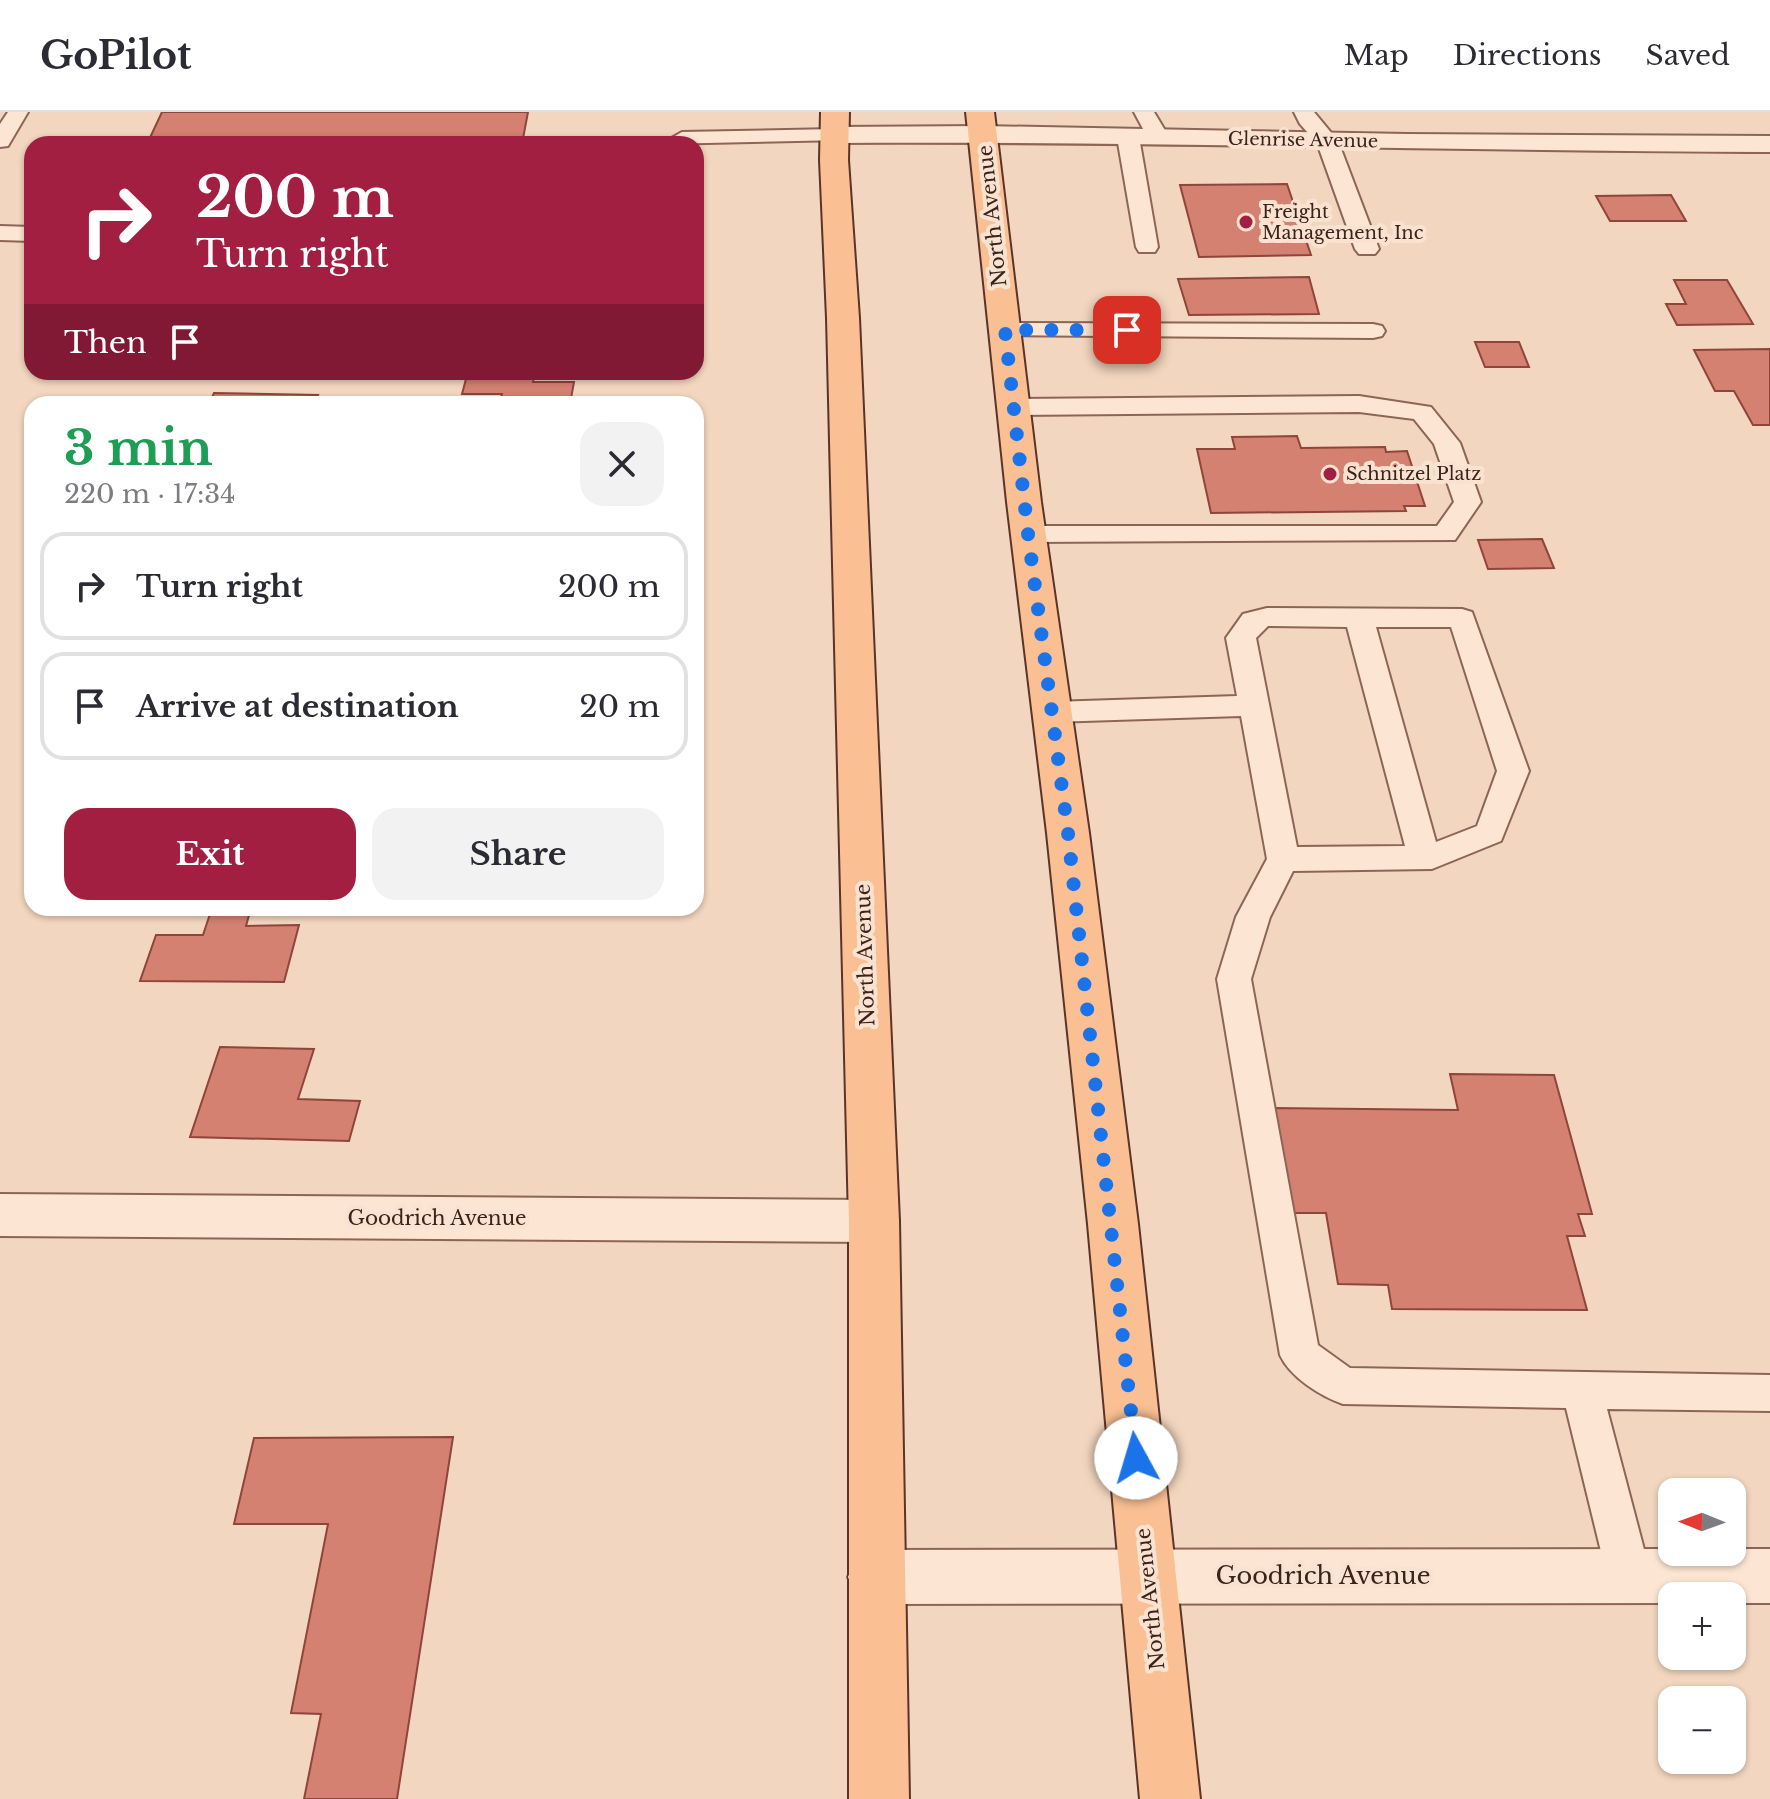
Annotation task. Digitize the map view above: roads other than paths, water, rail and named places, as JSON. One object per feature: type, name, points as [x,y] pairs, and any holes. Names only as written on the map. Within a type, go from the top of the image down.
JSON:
[{"type":"main road","name":"North Avenue","points":[[835,123],[874,1221],[879,1799]]},
{"type":"main road","name":"North Avenue","points":[[982,123],[1028,534],[1113,1224],[1170,1799]]},
{"type":"street","name":"Glenrise Avenue","points":[[835,123],[982,123],[1128,137],[1327,141],[1762,142]]},
{"type":"street","name":"Goodrich Avenue","points":[[0,1215],[874,1221]]},
{"type":"street","name":"Goodrich Avenue","points":[[876,1577],[1770,1576]]},
{"type":"lane","points":[[0,141],[18,112]]},
{"type":"lane","points":[[1144,112],[1158,137]]},
{"type":"lane","points":[[1304,112],[1307,120],[1327,141],[1367,249]]},
{"type":"lane","points":[[702,136],[835,123]]},
{"type":"lane","points":[[1128,137],[1147,247]]},
{"type":"lane","points":[[0,233],[24,234]]},
{"type":"lane","points":[[1005,330],[1373,331]]},
{"type":"lane","points":[[1014,407],[1359,404],[1422,412],[1447,443],[1468,502],[1445,534],[1028,534]]},
{"type":"lane","points":[[1283,859],[1432,857],[1490,833],[1513,771],[1462,618],[1267,617],[1253,621],[1241,638],[1283,859],[1253,917],[1234,979],[1300,1355],[1343,1386],[1770,1393]]},
{"type":"lane","points":[[1359,617],[1424,857]]},
{"type":"lane","points":[[1052,712],[1253,706]]},
{"type":"lane","points":[[1582,1391],[1629,1576]]},
{"type":"place","name":"Freight Management, Inc","points":[[1246,222]]},
{"type":"place","name":"Schnitzel Platz","points":[[1330,474]]}]
